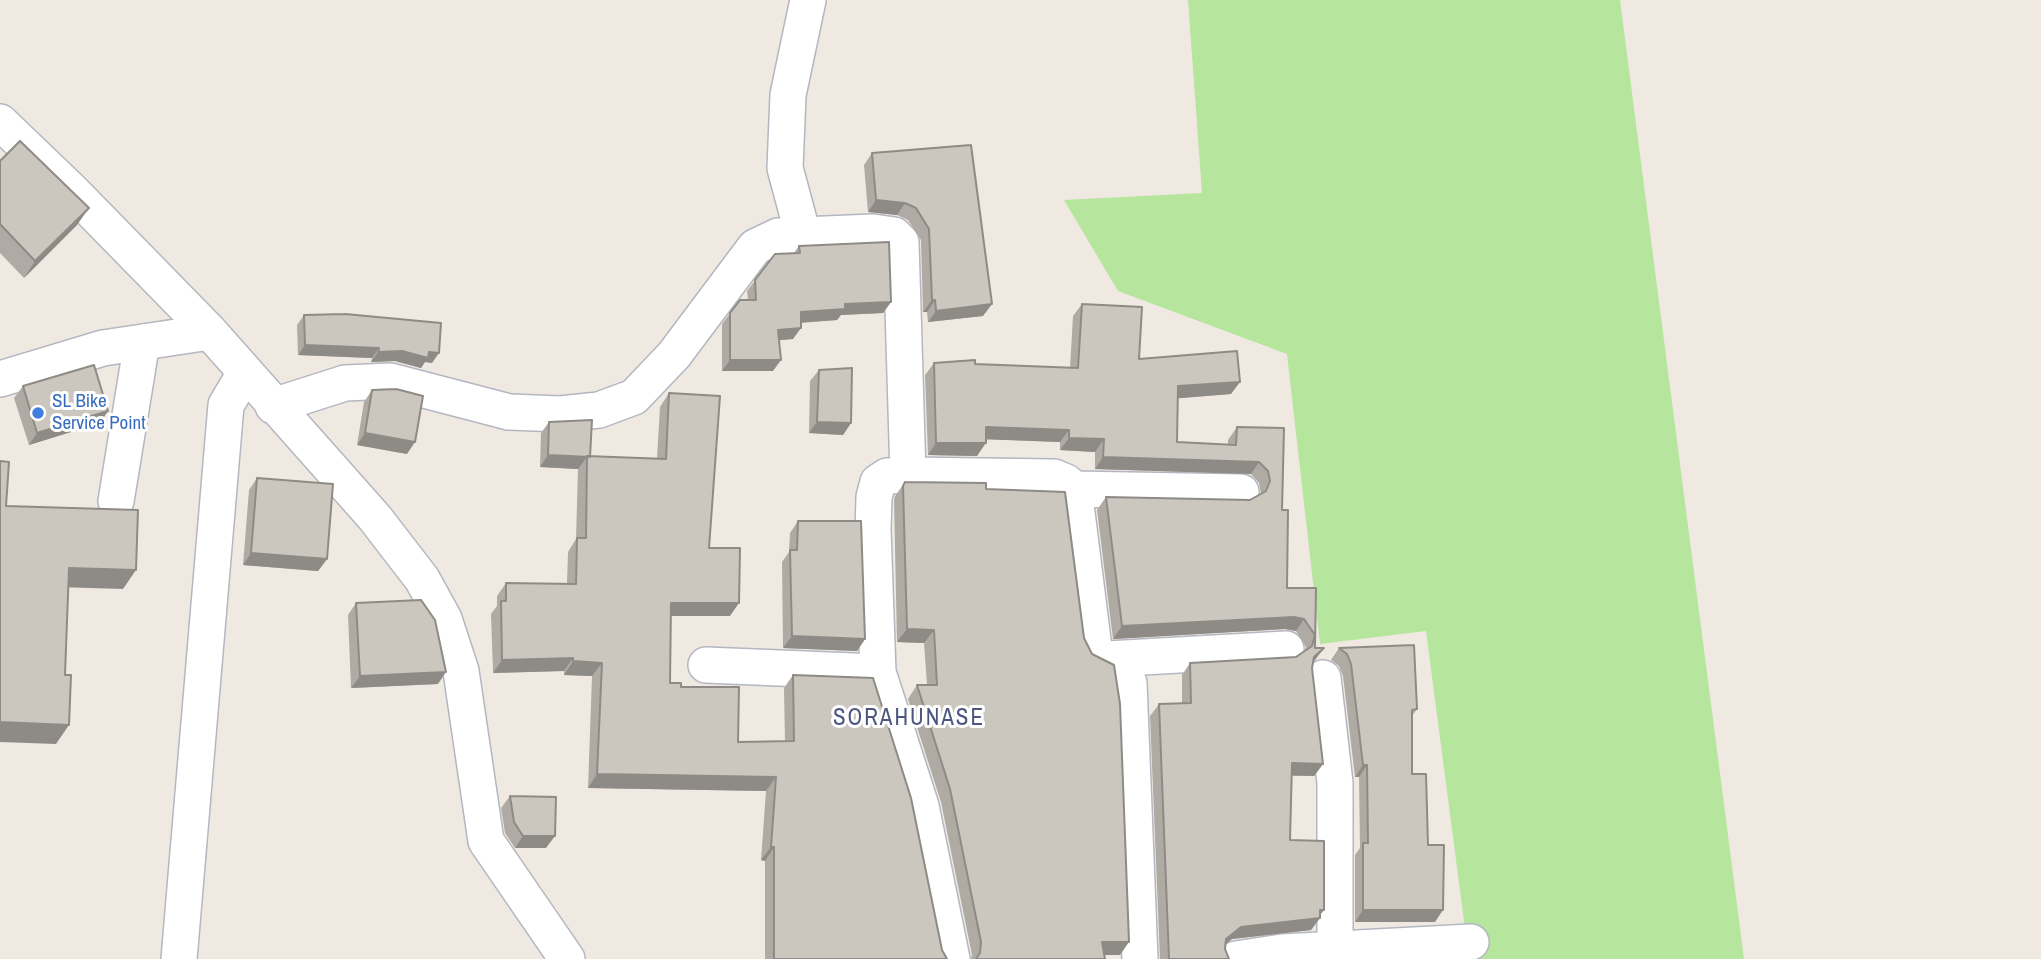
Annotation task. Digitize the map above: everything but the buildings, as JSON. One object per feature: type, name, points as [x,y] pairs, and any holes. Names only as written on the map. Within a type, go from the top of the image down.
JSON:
[{"type":"street","points":[[803,235],[785,169],[788,94],[808,0]]},
{"type":"street","points":[[0,122],[74,193],[210,332],[273,406],[375,517],[422,579],[444,619],[461,670],[486,841],[567,959]]},
{"type":"street","points":[[273,406],[345,383],[390,381],[509,412],[560,414],[599,410],[634,397],[674,355],[755,247],[778,236],[873,232],[894,235],[901,242],[908,475]]},
{"type":"street","points":[[0,379],[103,348],[210,332]]},
{"type":"street","points":[[116,501],[142,342]]},
{"type":"street","points":[[179,959],[226,405],[244,373]]},
{"type":"street","points":[[952,959],[921,806],[878,672],[874,497],[878,482],[887,476],[908,475],[1054,477],[1074,489],[1241,492]]},
{"type":"street","points":[[1074,489],[1094,648],[1099,656],[1107,659],[1286,649]]},
{"type":"street","points":[[706,665],[878,672]]},
{"type":"street","points":[[1323,678],[1335,783],[1335,950]]},
{"type":"street","points":[[1129,683],[1140,959]]},
{"type":"street","points":[[1236,959],[1282,952],[1471,942]]},
{"type":"green space","points":[[1188,0],[1620,0],[1744,959],[1469,959],[1426,631],[1320,644],[1287,354],[1118,291],[1064,200],[1202,193]]},
{"type":"place","name":"SL Bike Service Point","points":[[38,413]]},
{"type":"district","name":"SORAHUNASE","points":[[909,719]]}]
